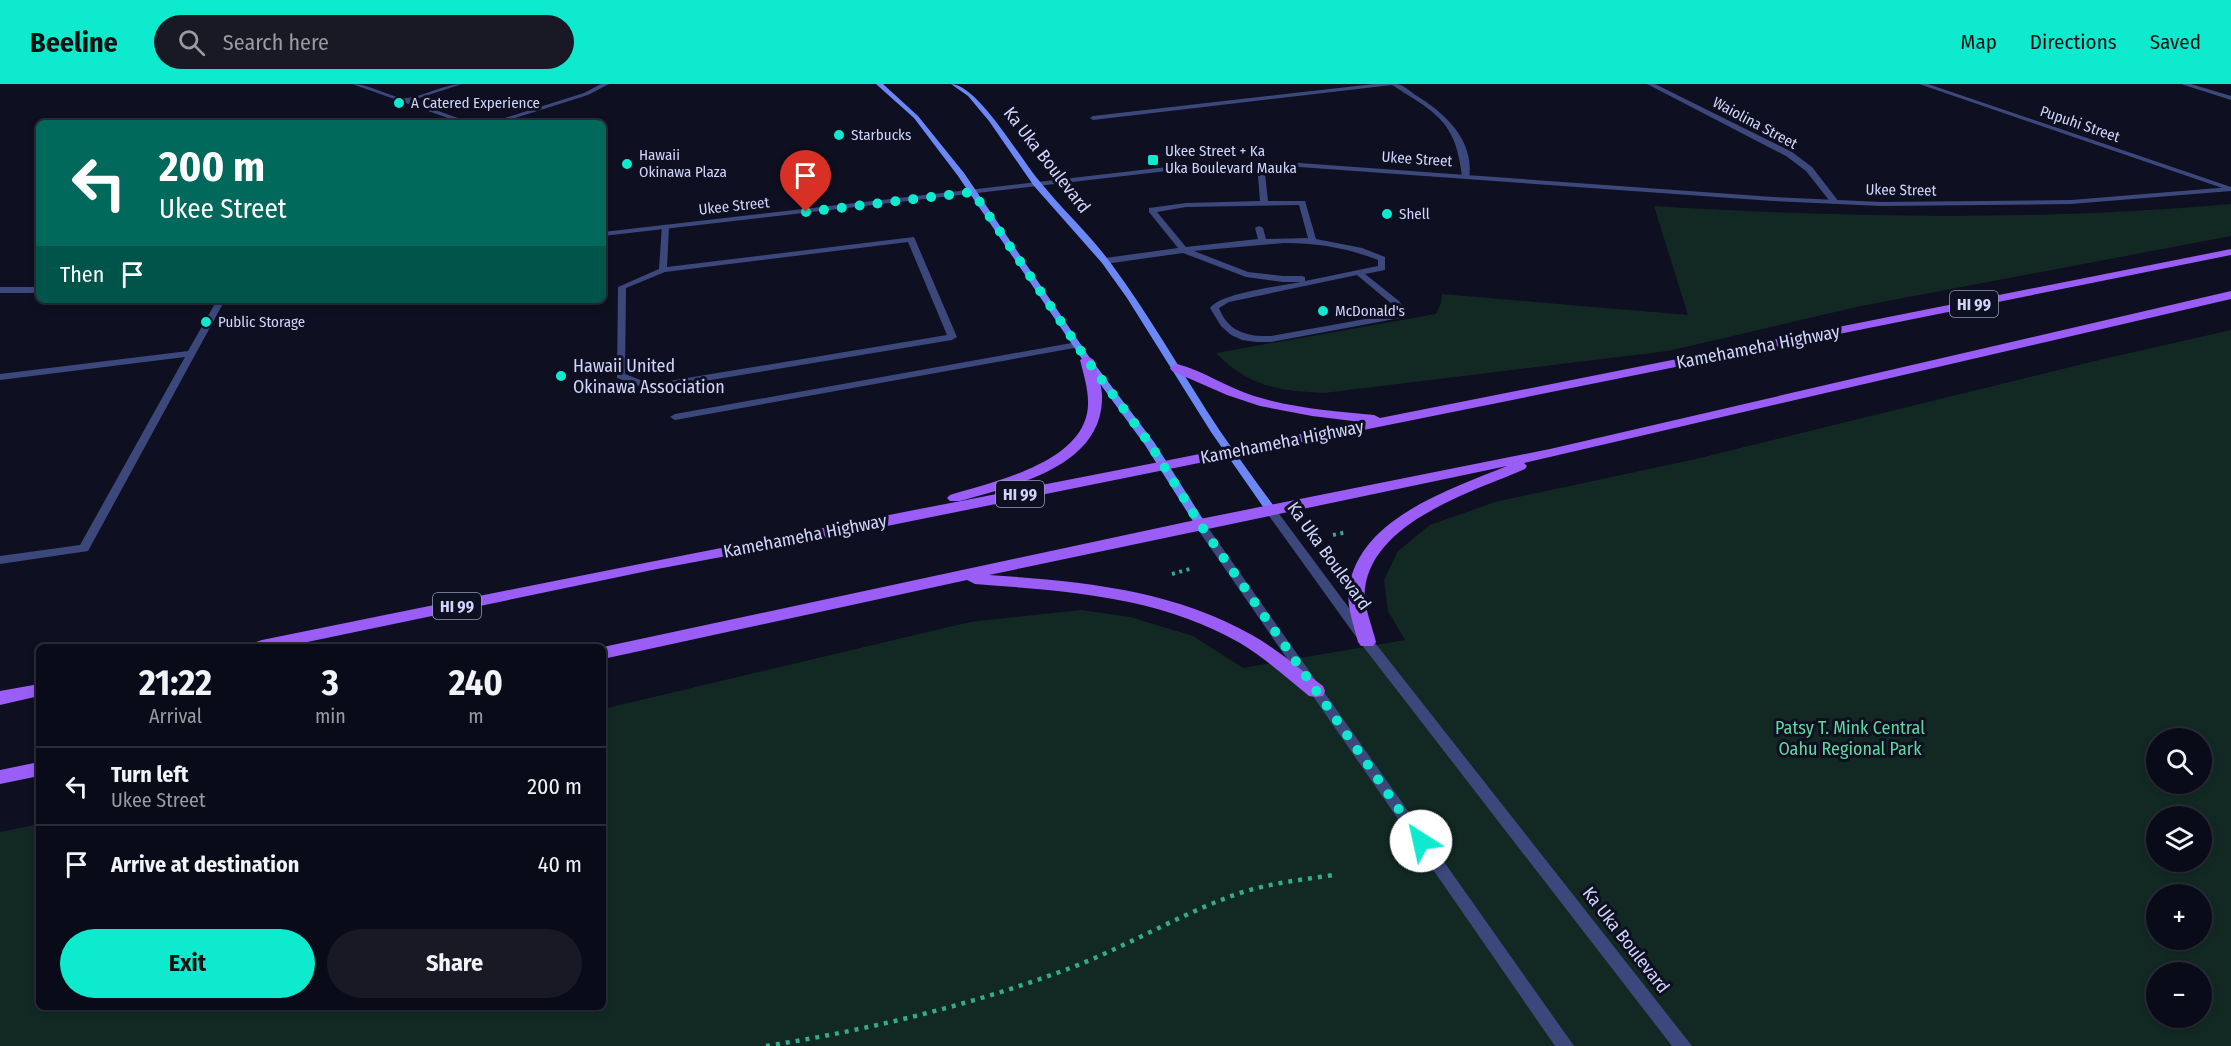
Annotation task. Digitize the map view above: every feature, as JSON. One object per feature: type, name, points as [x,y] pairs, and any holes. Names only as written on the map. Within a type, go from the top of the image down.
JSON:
[{"type":"main road","points":[[879,84],[916,117],[973,192],[1087,360],[1164,465],[1200,524]]},
{"type":"main road","name":"Ka Uka Boulevard","points":[[954,84],[970,96],[991,120],[1037,184],[1105,261],[1270,509]]},
{"type":"main road","name":"Kamehameha Highway","points":[[272,644],[652,566],[1392,421],[2231,252]]},
{"type":"main road","points":[[606,652],[1270,509],[1550,453],[2231,295]]},
{"type":"main road","points":[[877,523],[1035,472],[1060,458],[1085,432],[1092,418],[1095,402],[1087,360]]},
{"type":"main road","points":[[1177,368],[1224,390],[1271,404],[1392,421]]},
{"type":"main road","points":[[1367,642],[1357,602],[1357,587],[1360,568],[1369,552],[1381,538],[1415,513],[1550,453]]},
{"type":"main road","points":[[957,577],[1095,589],[1161,603],[1213,622],[1247,639],[1316,691]]},
{"type":"main road","points":[[0,698],[36,691]]},
{"type":"main road","points":[[0,777],[36,770]]},
{"type":"street","points":[[355,84],[460,120]]},
{"type":"street","points":[[403,101],[459,84]]},
{"type":"street","points":[[502,120],[586,94],[606,84]]},
{"type":"street","points":[[1093,118],[1392,84],[1439,113],[1455,130],[1462,145],[1467,176]]},
{"type":"street","name":"Waiolina Street","points":[[1650,84],[1789,154],[1809,169],[1835,202]]},
{"type":"street","name":"Pupuhi Street","points":[[1922,84],[2230,189]]},
{"type":"street","points":[[2184,84],[2231,98]]},
{"type":"street","points":[[1260,165],[1264,203]]},
{"type":"street","name":"Ukee Street","points":[[606,234],[1167,169],[1260,165],[1346,167],[1835,202],[2025,204],[2152,197],[2230,189]]},
{"type":"street","points":[[1313,242],[1302,203],[1264,203],[1254,207],[1186,205],[1152,210],[1184,250],[1246,274],[1283,279],[1333,278]]},
{"type":"street","points":[[663,270],[665,227]]},
{"type":"street","points":[[1259,228],[1262,241]]},
{"type":"street","points":[[911,239],[952,337],[650,387],[620,376],[622,287],[663,270],[911,239]]},
{"type":"street","points":[[1105,261],[1262,241],[1313,242],[1362,250],[1382,260],[1382,268],[1226,300],[1217,304],[1214,308],[1215,314],[1233,333],[1252,340],[1271,339],[1397,316],[1400,309],[1396,303],[1359,273]]},
{"type":"street","points":[[0,290],[36,290]]},
{"type":"street","points":[[0,560],[84,548],[219,303]]},
{"type":"street","points":[[675,417],[1077,345]]},
{"type":"street","points":[[0,377],[192,353]]},
{"type":"street","name":"Ka Uka Boulevard","points":[[1270,509],[1367,642],[1683,1046]]},
{"type":"street","points":[[1200,524],[1565,1046]]},
{"type":"path","points":[[1170,574],[1203,566]]},
{"type":"path","points":[[766,1046],[978,999],[1067,970],[1186,915],[1266,885],[1333,875]]},
{"type":"green space","points":[[2231,204],[2231,236],[1861,306],[1668,351],[1324,393],[1293,391],[1266,385],[1240,373],[1216,353],[1436,314],[1442,294],[1688,315],[1654,206],[1799,213],[1943,216],[2087,213]]},
{"type":"green space","name":"Patsy T. Mink Central Oahu Regional Park","points":[[2231,330],[2231,1046],[0,1046],[0,832],[36,825],[36,1010],[606,1010],[606,708],[970,622],[1081,610],[1130,617],[1193,636],[1243,668],[1405,640],[1388,611],[1384,580],[1398,551],[1430,525],[1495,502],[1696,459]]},
{"type":"place","name":"A Catered Experience","points":[[399,103]]},
{"type":"place","name":"Starbucks","points":[[839,135]]},
{"type":"place","name":"Ukee Street + Ka Uka Boulevard Mauka","points":[[1153,160]]},
{"type":"place","name":"Hawaii Okinawa Plaza","points":[[627,164]]},
{"type":"place","name":"Shell","points":[[1387,214]]},
{"type":"place","name":"McDonald's","points":[[1323,311]]},
{"type":"place","name":"Public Storage","points":[[206,322]]},
{"type":"place","name":"Hawaii United Okinawa Association","points":[[561,376]]},
{"type":"route","points":[[806,212],[973,192],[1087,360],[1150,444],[1200,524],[1421,841]]}]
